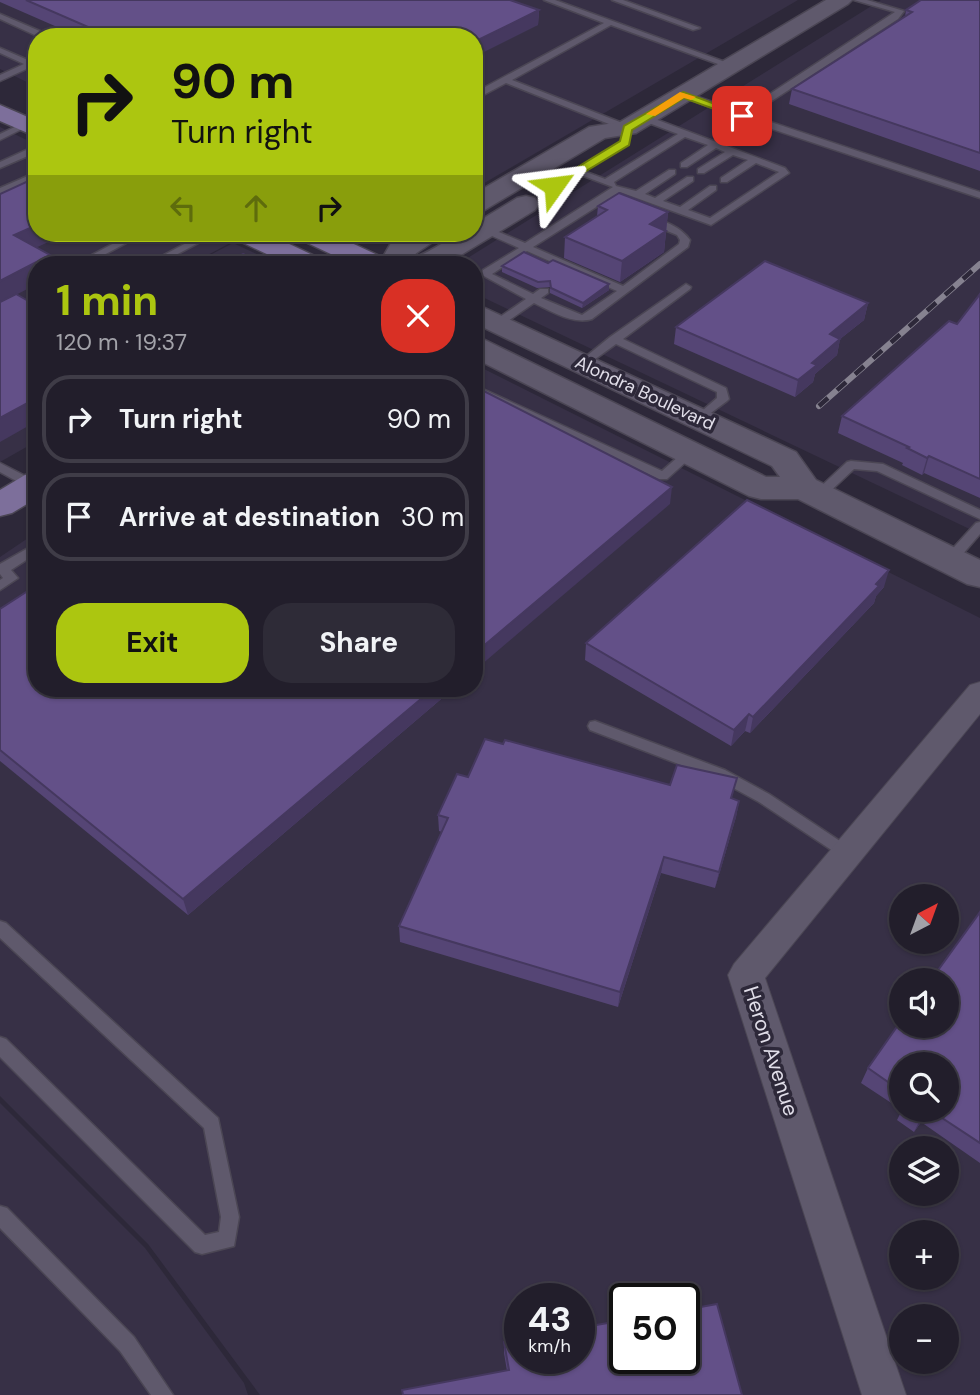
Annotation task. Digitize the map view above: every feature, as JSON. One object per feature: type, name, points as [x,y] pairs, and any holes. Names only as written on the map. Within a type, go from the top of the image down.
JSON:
[{"type":"main road","points":[[483,214],[598,132],[636,123],[841,0]]},
{"type":"main road","points":[[0,84],[24,96]]},
{"type":"main road","points":[[0,112],[28,126]]},
{"type":"main road","points":[[483,215],[578,172],[625,143],[636,123]]},
{"type":"main road","points":[[264,242],[292,256]]},
{"type":"main road","points":[[328,242],[357,256]]},
{"type":"main road","points":[[397,256],[401,249],[413,242]]},
{"type":"main road","points":[[437,256],[452,242]]},
{"type":"main road","name":"Alondra Boulevard","points":[[486,317],[784,459],[812,492]]},
{"type":"main road","name":"Alondra Boulevard","points":[[483,350],[761,488],[812,492],[965,567]]},
{"type":"main road","points":[[0,505],[28,488]]},
{"type":"street","name":"Heron Avenue","points":[[884,1395],[746,975],[980,693]]},
{"type":"lane","points":[[548,0],[732,66]]},
{"type":"lane","points":[[615,0],[696,28]]},
{"type":"lane","points":[[742,116],[895,17],[900,11],[858,0]]},
{"type":"lane","points":[[890,7],[902,0]]},
{"type":"lane","points":[[0,16],[28,29]]},
{"type":"lane","points":[[483,92],[610,23]]},
{"type":"lane","points":[[0,50],[28,63]]},
{"type":"lane","points":[[0,78],[28,68]]},
{"type":"lane","points":[[506,80],[636,123],[685,133],[784,173],[711,222],[578,172]]},
{"type":"lane","points":[[683,94],[980,195]]},
{"type":"lane","points":[[0,137],[28,129]]},
{"type":"lane","points":[[606,183],[685,133]]},
{"type":"lane","points":[[684,165],[715,145]]},
{"type":"lane","points":[[701,172],[732,151]]},
{"type":"lane","points":[[0,165],[28,152]]},
{"type":"lane","points":[[724,180],[755,160]]},
{"type":"lane","points":[[637,195],[672,172]]},
{"type":"lane","points":[[0,191],[28,179]]},
{"type":"lane","points":[[656,202],[690,179]]},
{"type":"lane","points":[[619,188],[524,247],[487,275],[576,318],[585,318],[684,245],[684,236],[680,233],[635,214]]},
{"type":"lane","points":[[680,212],[713,188]]},
{"type":"lane","points":[[601,200],[612,204]]},
{"type":"lane","points":[[483,220],[524,247],[624,290]]},
{"type":"lane","points":[[95,256],[123,242]]},
{"type":"lane","points":[[167,256],[195,242]]},
{"type":"lane","points":[[546,268],[556,261]]},
{"type":"lane","points":[[566,277],[577,270]]},
{"type":"lane","points":[[587,286],[598,279]]},
{"type":"lane","points":[[514,288],[524,282]]},
{"type":"lane","points":[[583,363],[686,287]]},
{"type":"lane","points":[[486,317],[534,298],[544,291]]},
{"type":"lane","points":[[555,308],[566,301]]},
{"type":"lane","points":[[0,319],[28,305]]},
{"type":"lane","points":[[614,339],[722,390],[723,400],[700,418]]},
{"type":"lane","points":[[483,392],[663,476],[691,452]]},
{"type":"lane","points":[[812,492],[851,464],[879,467],[980,515]]},
{"type":"lane","points":[[0,467],[28,481]]},
{"type":"lane","points":[[965,567],[980,526]]},
{"type":"lane","points":[[0,586],[12,578],[2,569],[28,553]]},
{"type":"lane","points":[[595,726],[720,774],[764,798],[847,853]]},
{"type":"lane","points":[[0,928],[212,1124],[230,1217],[227,1239],[202,1245],[0,1045]]},
{"type":"lane","points":[[0,1215],[127,1344],[163,1395]]},
{"type":"shaded area","points":[[0,0],[798,0],[483,184],[483,28],[28,28],[28,83],[0,69]]},
{"type":"shaded area","points":[[881,0],[980,0],[980,534],[483,297],[483,256],[471,256]]},
{"type":"shaded area","points":[[0,127],[28,141],[28,242],[232,242],[206,256],[28,256],[28,446],[0,462]]},
{"type":"shaded area","points":[[233,243],[261,256],[208,256]]},
{"type":"shaded area","points":[[483,369],[980,618],[980,1395],[260,1395],[148,1244],[0,1096],[0,557],[28,538],[28,697],[483,697]]},
{"type":"shaded area","points":[[0,1103],[145,1248],[244,1383],[248,1395],[0,1395]]},
{"type":"building","points":[[26,0],[510,0],[539,10],[483,38],[483,28],[90,28]]},
{"type":"building","points":[[921,0],[980,0],[980,153],[792,89],[912,12],[906,10]]},
{"type":"building","points":[[28,181],[28,229],[14,235],[50,255],[28,256],[28,266],[0,281],[0,194]]},
{"type":"building","points":[[619,193],[668,212],[650,224],[666,231],[622,261],[565,237],[607,210],[598,206]]},
{"type":"building","points":[[524,252],[548,263],[553,260],[609,284],[583,303],[551,288],[550,281],[538,282],[502,266]]},
{"type":"building","points":[[765,261],[868,303],[830,334],[840,339],[812,363],[817,365],[798,380],[676,327]]},
{"type":"building","points":[[16,294],[28,301],[28,403],[0,418],[0,302]]},
{"type":"building","points":[[980,294],[980,479],[929,456],[927,458],[842,416],[949,321],[957,324]]},
{"type":"building","points":[[483,391],[672,487],[483,646]]},
{"type":"building","points":[[747,500],[889,570],[876,584],[879,586],[753,717],[749,714],[734,730],[586,643]]},
{"type":"building","points":[[28,591],[28,697],[423,697],[183,899],[0,750],[0,609]]},
{"type":"building","points":[[485,739],[503,744],[505,740],[670,785],[677,765],[737,778],[731,798],[739,801],[719,872],[664,857],[620,992],[399,926],[448,818],[438,815],[457,774],[468,777]]},
{"type":"building","points":[[980,912],[980,1143],[948,1122],[959,1122],[959,1052],[889,1052],[889,1083],[868,1068],[889,1038],[959,1038],[959,968],[940,968],[950,954],[959,954],[959,941]]},
{"type":"building","points":[[717,1304],[742,1395],[403,1395],[402,1390],[504,1371],[504,1374],[595,1374],[595,1325],[609,1323],[609,1374],[700,1374],[700,1307]]},
{"type":"railway","points":[[819,406],[980,264]]},
{"type":"slow traffic","points":[[651,114],[683,94],[691,97]]},
{"type":"route","points":[[554,186],[625,143],[627,128],[683,94],[742,116]]}]
